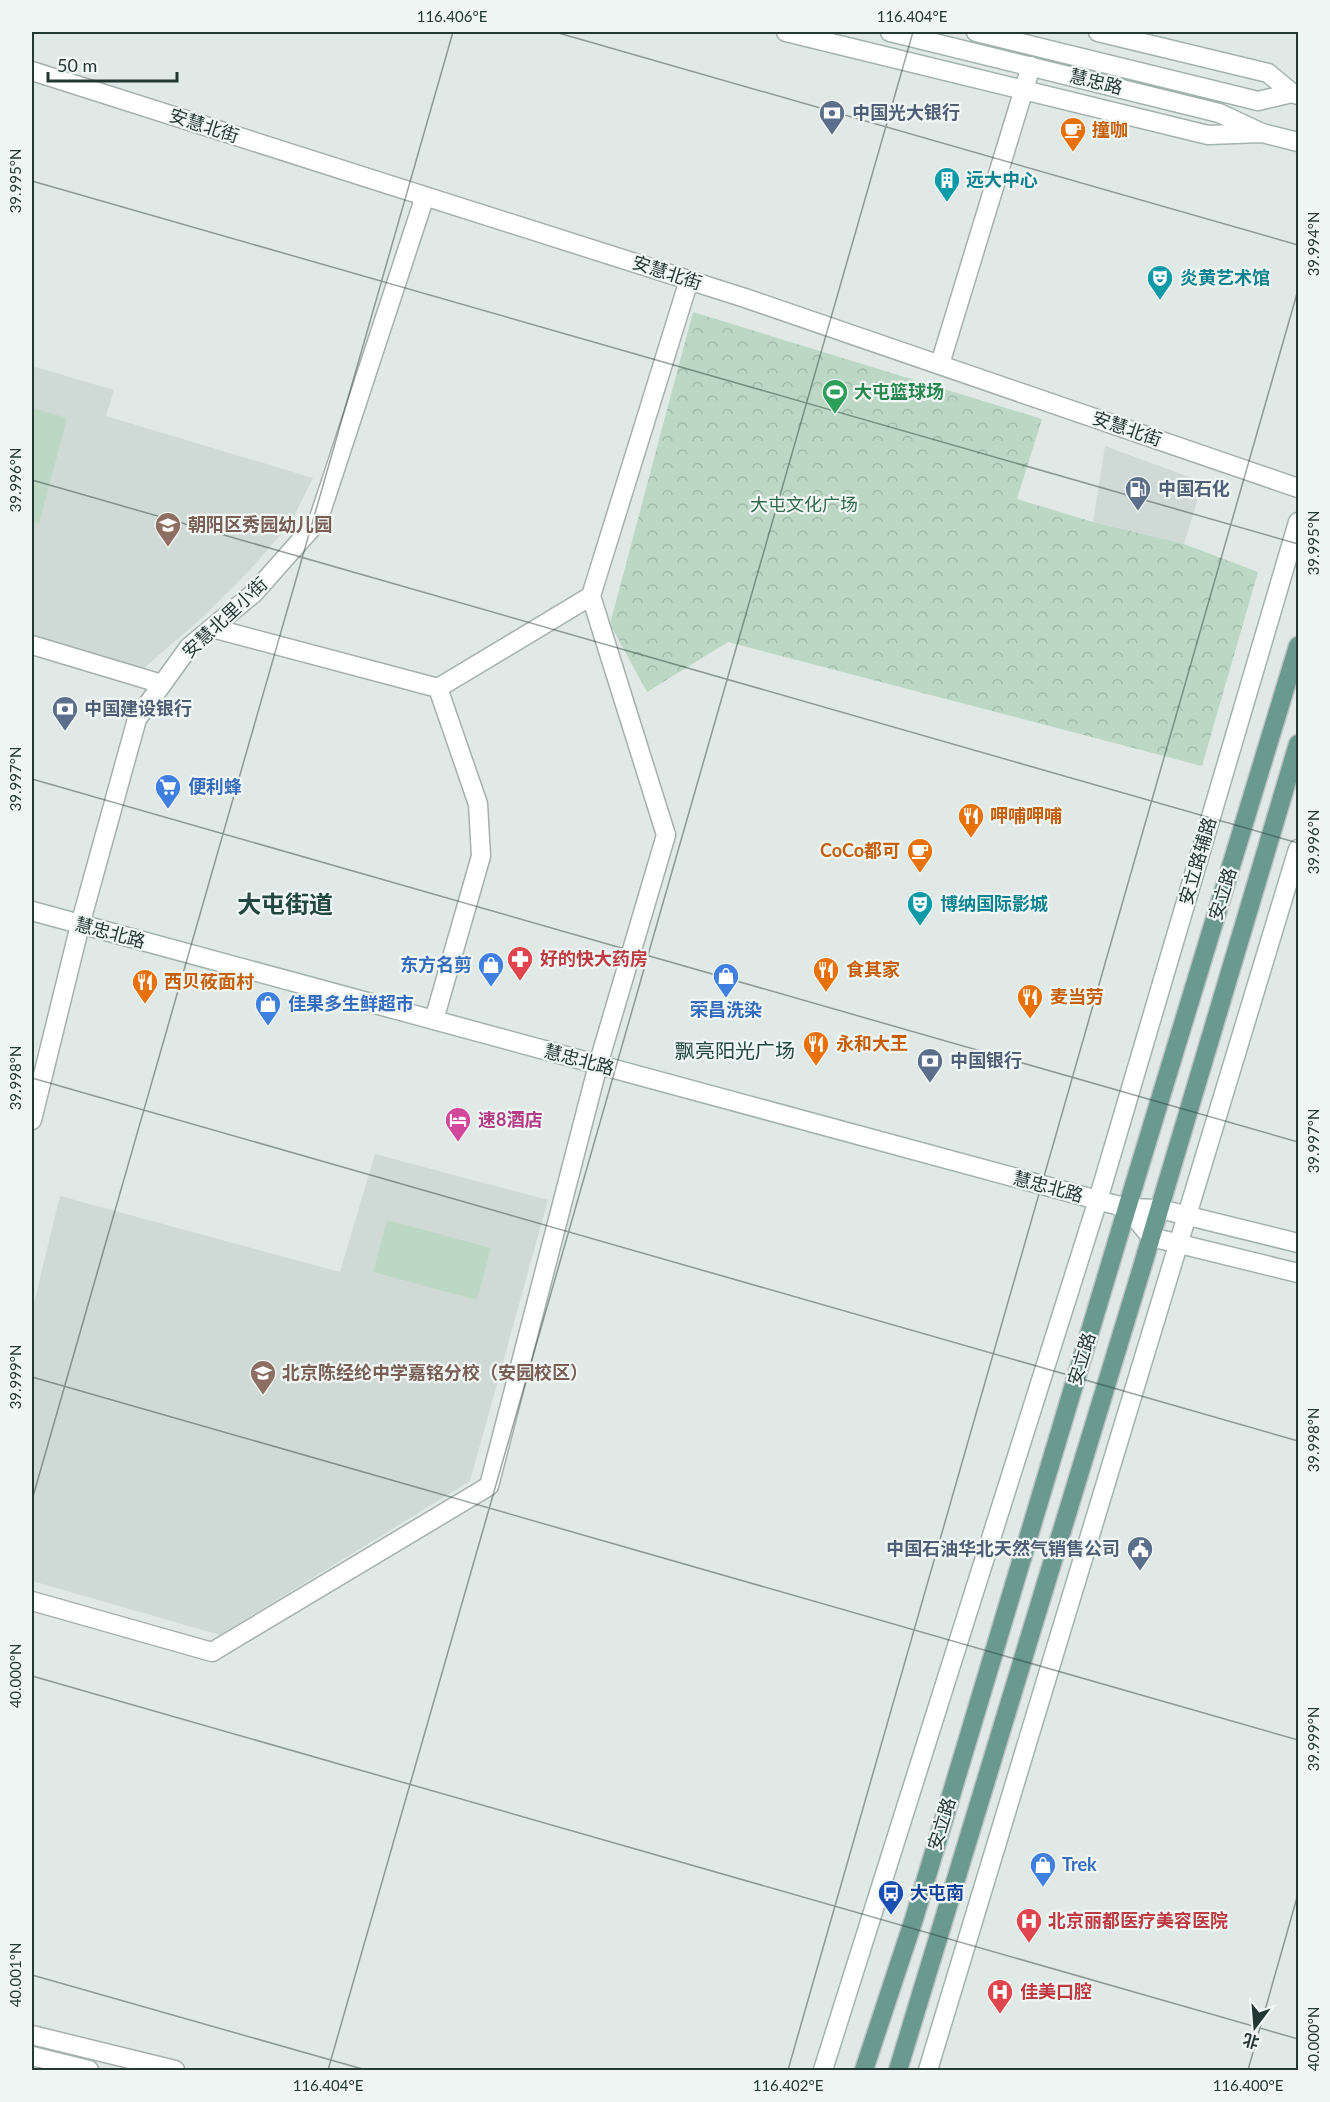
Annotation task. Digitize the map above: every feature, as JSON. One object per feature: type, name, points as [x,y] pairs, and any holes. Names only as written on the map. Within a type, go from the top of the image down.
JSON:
[{"type":"main road","name":"安立路","points":[[864,2070],[917,1908],[1127,1208],[1299,646]]},
{"type":"main road","name":"安立路","points":[[898,2070],[1152,1237],[1299,744]]},
{"type":"street","points":[[786,32],[1208,135],[1262,133]]},
{"type":"street","name":"慧忠路","points":[[890,32],[1219,112],[1262,133],[1299,142]]},
{"type":"street","name":"慧忠路","points":[[976,32],[1258,101],[1295,94]]},
{"type":"street","points":[[1098,32],[1268,73],[1295,94]]},
{"type":"street","points":[[940,364],[1031,66]]},
{"type":"street","name":"安慧北街","points":[[32,71],[689,280],[1299,488]]},
{"type":"street","name":"安慧北里小街","points":[[32,1120],[80,925],[137,719],[189,647],[254,593],[318,521],[425,196]]},
{"type":"street","points":[[32,1601],[212,1652],[489,1486],[598,1065],[666,835],[591,596],[689,280]]},
{"type":"street","name":"安立路辅路","points":[[1098,1200],[1299,522]]},
{"type":"street","points":[[212,628],[438,688],[591,596]]},
{"type":"street","points":[[32,645],[162,684]]},
{"type":"street","points":[[434,1020],[481,856],[478,804],[438,688]]},
{"type":"street","points":[[928,2070],[1299,849]]},
{"type":"street","name":"慧忠北路","points":[[32,911],[1127,1208],[1160,1209],[1299,1243]]},
{"type":"street","name":"安立路","points":[[824,2070],[1098,1200]]},
{"type":"street","points":[[1127,1208],[1152,1237],[1299,1273]]},
{"type":"street","points":[[32,2035],[175,2070]]},
{"type":"street","points":[[32,2056],[90,2070]]},
{"type":"shaded area","name":"朝阳区秀园幼儿园","points":[[32,366],[114,390],[106,416],[313,478],[290,524],[249,571],[204,616],[144,668],[32,637]]},
{"type":"shaded area","points":[[1105,446],[1203,482],[1184,544],[1093,522]]},
{"type":"shaded area","name":"北京陈经纶中学嘉铭分校（安园校区）","points":[[375,1154],[548,1200],[470,1481],[220,1635],[32,1581],[32,1311],[60,1196],[340,1272]]},
{"type":"green space","name":"大屯文化广场","points":[[693,312],[1042,419],[1017,499],[1093,522],[1184,544],[1258,572],[1202,766],[728,642],[647,692],[610,624]]},
{"type":"green space","points":[[32,408],[67,418],[39,524],[32,522]]},
{"type":"green space","points":[[387,1220],[491,1248],[477,1300],[373,1272]]},
{"type":"place","name":"中国光大银行","points":[[832,136]]},
{"type":"place","name":"撞咖","points":[[1073,153]]},
{"type":"place","name":"远大中心","points":[[947,203]]},
{"type":"place","name":"炎黄艺术馆","points":[[1160,301]]},
{"type":"place","name":"大屯篮球场","points":[[835,415]]},
{"type":"place","name":"中国石化","points":[[1138,512]]},
{"type":"place","name":"朝阳区秀园幼儿园","points":[[168,548]]},
{"type":"place","name":"中国建设银行","points":[[65,732]]},
{"type":"place","name":"便利蜂","points":[[168,810]]},
{"type":"place","name":"呷哺呷哺","points":[[971,839]]},
{"type":"place","name":"CoCo都可","points":[[920,874]]},
{"type":"place","name":"博纳国际影城","points":[[920,927]]},
{"type":"place","name":"好的快大药房","points":[[520,982]]},
{"type":"place","name":"东方名剪","points":[[491,988]]},
{"type":"place","name":"食其家","points":[[826,993]]},
{"type":"place","name":"荣昌洗染","points":[[726,999]]},
{"type":"place","name":"西贝莜面村","points":[[145,1005]]},
{"type":"place","name":"麦当劳","points":[[1030,1020]]},
{"type":"place","name":"佳果多生鲜超市","points":[[268,1027]]},
{"type":"place","name":"永和大王","points":[[816,1067]]},
{"type":"place","name":"中国银行","points":[[930,1084]]},
{"type":"place","name":"速8酒店","points":[[458,1143]]},
{"type":"place","name":"北京陈经纶中学嘉铭分校（安园校区）","points":[[263,1396]]},
{"type":"place","name":"中国石油华北天然气销售公司","points":[[1140,1572]]},
{"type":"place","name":"Trek","points":[[1043,1888]]},
{"type":"place","name":"大屯南","points":[[891,1916]]},
{"type":"place","name":"北京丽都医疗美容医院","points":[[1029,1944]]},
{"type":"place","name":"佳美口腔","points":[[1000,2015]]},
{"type":"district","name":"大屯街道","points":[[285,905]]},
{"type":"district","name":"飘亮阳光广场","points":[[735,1051]]}]
